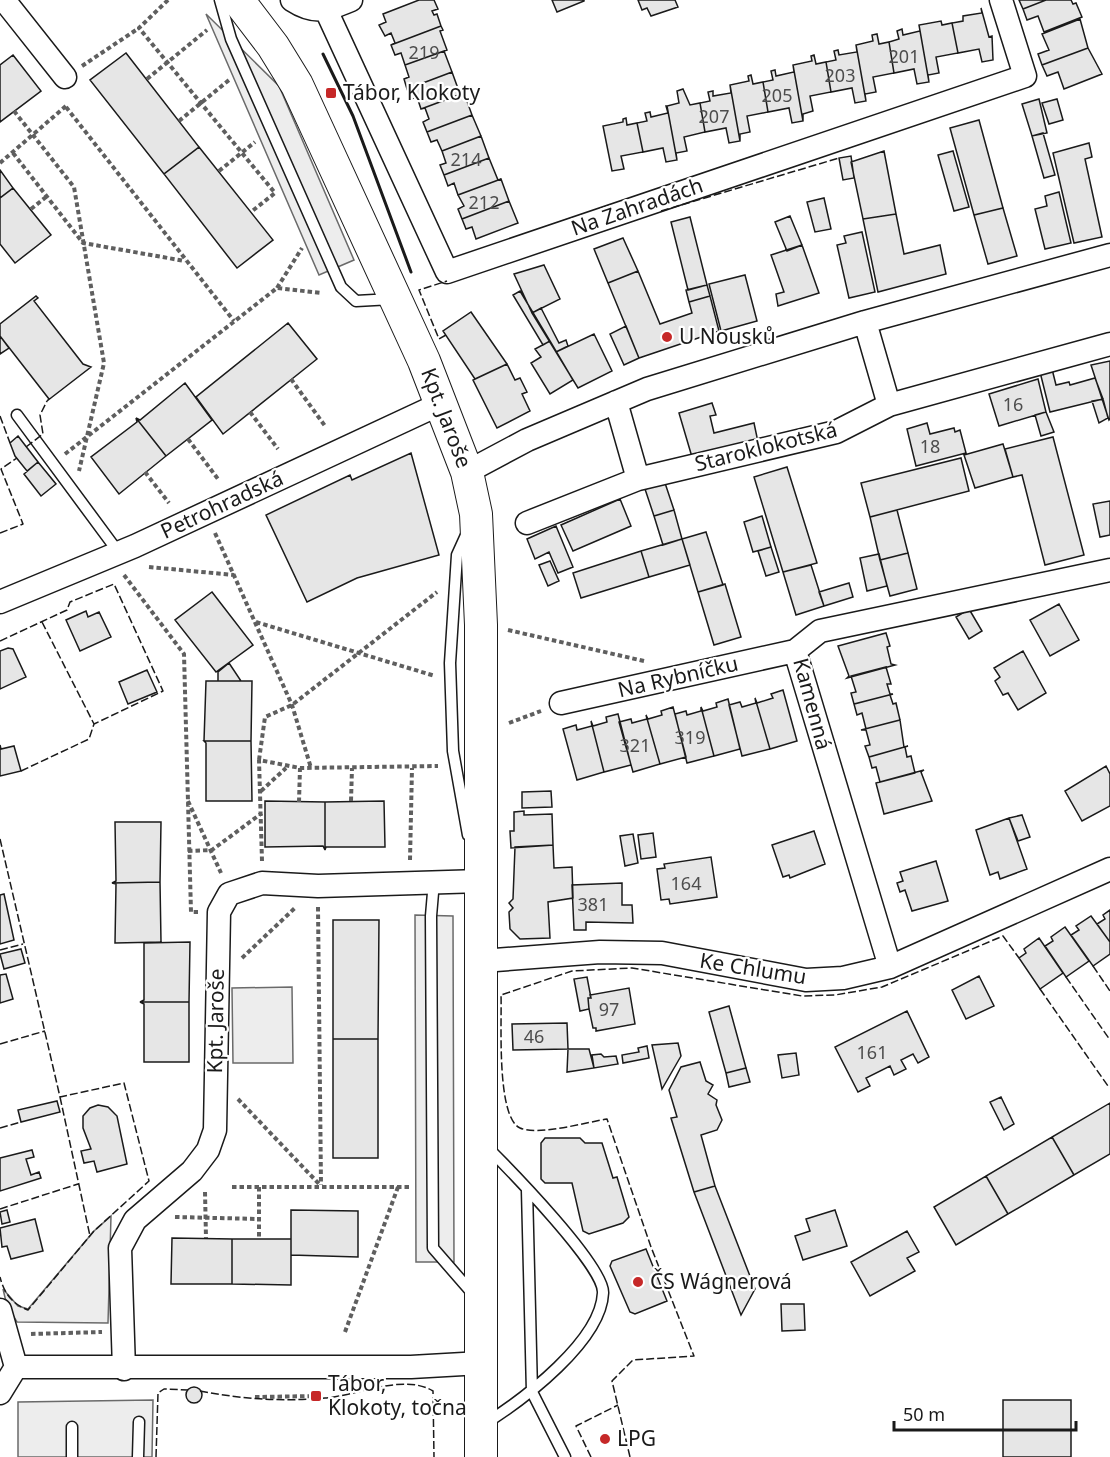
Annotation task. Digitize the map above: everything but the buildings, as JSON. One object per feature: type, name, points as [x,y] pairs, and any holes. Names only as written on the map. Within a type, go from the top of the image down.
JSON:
[{"type":"street","points":[[4,0],[65,77]]},
{"type":"street","name":"Kpt. Jaroše","points":[[238,0],[273,46],[297,85],[442,403],[467,472],[476,514],[481,625],[481,1442]]},
{"type":"street","points":[[292,0],[306,10],[326,10],[351,0]]},
{"type":"street","name":"Na Zahradách","points":[[326,10],[447,272],[1025,76],[1001,0]]},
{"type":"street","points":[[467,472],[527,440],[646,389],[865,322],[1110,255]]},
{"type":"street","points":[[865,322],[889,405]]},
{"type":"street","name":"Staroklokotská","points":[[527,523],[638,479],[836,432],[889,405],[1110,344]]},
{"type":"street","points":[[616,402],[638,479]]},
{"type":"street","name":"Petrohradská","points":[[0,602],[120,562],[442,403]]},
{"type":"street","name":"Kamenná","points":[[890,967],[795,651],[820,631],[1110,570]]},
{"type":"street","name":"Na Rybníčku","points":[[561,703],[795,651]]},
{"type":"street","name":"Ke Chlumu","points":[[482,961],[600,952],[662,953],[806,980],[843,978],[890,967],[1110,869]]},
{"type":"street","points":[[224,903],[262,883],[318,886],[411,884],[434,880],[482,881]]},
{"type":"street","name":"Kpt. Jaroše","points":[[124,1369],[120,1248],[126,1232],[135,1220],[192,1171],[207,1150],[215,1130],[217,982],[224,903]]},
{"type":"street","points":[[0,1310],[16,1367],[0,1393]]},
{"type":"street","points":[[16,1367],[61,1365],[124,1369],[411,1367],[481,1363]]},
{"type":"lane","points":[[220,0],[231,39],[340,287],[356,301],[394,299]]},
{"type":"lane","points":[[17,415],[74,491],[120,562]]},
{"type":"lane","points":[[476,514],[457,555],[450,663],[455,768],[471,849],[482,881]]},
{"type":"lane","points":[[434,880],[431,916],[433,1248],[482,1304]]},
{"type":"lane","points":[[481,1141],[527,1190],[597,1272],[603,1293],[590,1333],[481,1442]]},
{"type":"lane","points":[[527,1190],[532,1392],[565,1457]]},
{"type":"lane","points":[[138,1457],[140,1422]]},
{"type":"lane","points":[[72,1427],[72,1457]]},
{"type":"path","points":[[168,0],[139,28],[65,77],[66,107],[234,321]]},
{"type":"path","points":[[139,28],[275,193],[251,212]]},
{"type":"path","points":[[147,79],[207,30]]},
{"type":"path","points":[[179,121],[228,80]]},
{"type":"path","points":[[0,164],[31,134],[66,107]]},
{"type":"path","points":[[14,111],[74,187],[104,363],[74,491]]},
{"type":"path","points":[[219,171],[255,142]]},
{"type":"path","points":[[13,153],[83,243],[186,261]]},
{"type":"path","points":[[30,209],[46,197]]},
{"type":"path","points":[[54,463],[277,288],[302,248]]},
{"type":"path","points":[[277,288],[321,293]]},
{"type":"path","points":[[291,379],[325,426]]},
{"type":"path","points":[[250,412],[278,449]]},
{"type":"path","points":[[188,439],[218,478]]},
{"type":"path","points":[[146,472],[170,503]]},
{"type":"path","points":[[213,528],[292,705],[311,768]]},
{"type":"path","points":[[120,562],[184,654],[188,851],[191,912],[224,903],[212,850],[187,797]]},
{"type":"path","points":[[148,567],[235,575]]},
{"type":"path","points":[[262,883],[259,760],[265,717],[292,705],[441,589]]},
{"type":"path","points":[[255,621],[360,651],[445,679]]},
{"type":"path","points":[[481,625],[635,656],[680,677]]},
{"type":"path","points":[[481,734],[561,703]]},
{"type":"path","points":[[259,760],[300,768],[448,766]]},
{"type":"path","points":[[260,792],[287,767]]},
{"type":"path","points":[[299,802],[300,768]]},
{"type":"path","points":[[351,801],[352,768]]},
{"type":"path","points":[[410,864],[412,768]]},
{"type":"path","points":[[188,851],[212,850],[262,812]]},
{"type":"path","points":[[217,982],[318,886]]},
{"type":"path","points":[[318,886],[321,1185]]},
{"type":"path","points":[[241,1102],[321,1185]]},
{"type":"path","points":[[232,1187],[409,1186]]},
{"type":"path","points":[[259,1187],[259,1239]]},
{"type":"path","points":[[345,1332],[398,1187]]},
{"type":"path","points":[[205,1188],[206,1239]]},
{"type":"path","points":[[173,1216],[259,1220]]},
{"type":"path","points":[[26,1334],[113,1332]]},
{"type":"path","points":[[255,1397],[322,1396]]},
{"type":"shaded area","points":[[206,14],[279,86],[354,260],[319,275]]},
{"type":"shaded area","points":[[415,915],[453,916],[454,1262],[416,1262]]},
{"type":"shaded area","points":[[292,987],[293,1063],[233,1063],[232,988]]},
{"type":"shaded area","points":[[111,1216],[108,1323],[17,1322],[7,1306],[3,1289],[18,1306],[28,1309],[94,1231]]},
{"type":"shaded area","points":[[153,1400],[152,1457],[18,1457],[18,1402]]},
{"type":"fence","points":[[661,211],[839,158]]},
{"type":"fence","points":[[446,335],[439,339],[419,290],[447,281]]},
{"type":"fence","points":[[26,447],[43,434],[40,415],[47,401]]},
{"type":"fence","points":[[0,416],[10,443]]},
{"type":"fence","points":[[0,533],[23,524],[1,469],[17,458]]},
{"type":"fence","points":[[0,641],[67,610],[70,602],[114,584],[163,691],[94,724],[89,739],[21,771]]},
{"type":"fence","points":[[42,622],[94,724]]},
{"type":"fence","points":[[0,839],[60,1097],[124,1083],[149,1181],[94,1231],[28,1310],[17,1305],[10,1297],[0,1277]]},
{"type":"fence","points":[[630,1457],[612,1381],[633,1360],[694,1356],[651,1247],[607,1119],[563,1128],[539,1130],[520,1128],[512,1120],[507,1106],[502,1067],[501,995],[572,971],[632,968],[802,996],[835,995],[882,987],[1003,936],[1019,958]]},
{"type":"fence","points":[[0,950],[23,944]]},
{"type":"fence","points":[[1093,966],[1110,991]]},
{"type":"fence","points":[[1066,977],[1110,1040]]},
{"type":"fence","points":[[1040,989],[1108,1086],[1110,1085]]},
{"type":"fence","points":[[0,1044],[45,1031]]},
{"type":"fence","points":[[60,1097],[90,1236]]},
{"type":"fence","points":[[0,1128],[21,1122]]},
{"type":"fence","points":[[0,1209],[78,1184]]},
{"type":"fence","points":[[200,1391],[247,1398],[293,1400],[325,1398],[394,1385],[421,1386],[433,1391],[434,1457]]},
{"type":"fence","points":[[156,1457],[158,1393],[164,1389],[188,1390]]},
{"type":"fence","points":[[591,1457],[576,1426],[618,1405]]},
{"type":"wall","points":[[323,54],[353,116],[411,272]]},
{"type":"place","name":"Tábor, Klokoty","points":[[331,93]]},
{"type":"place","name":"U Nousků","points":[[667,337]]},
{"type":"place","name":"ČS Wágnerová","points":[[638,1282]]},
{"type":"place","name":"Tábor, Klokoty, točna","points":[[316,1396]]},
{"type":"place","name":"LPG","points":[[605,1439]]}]
